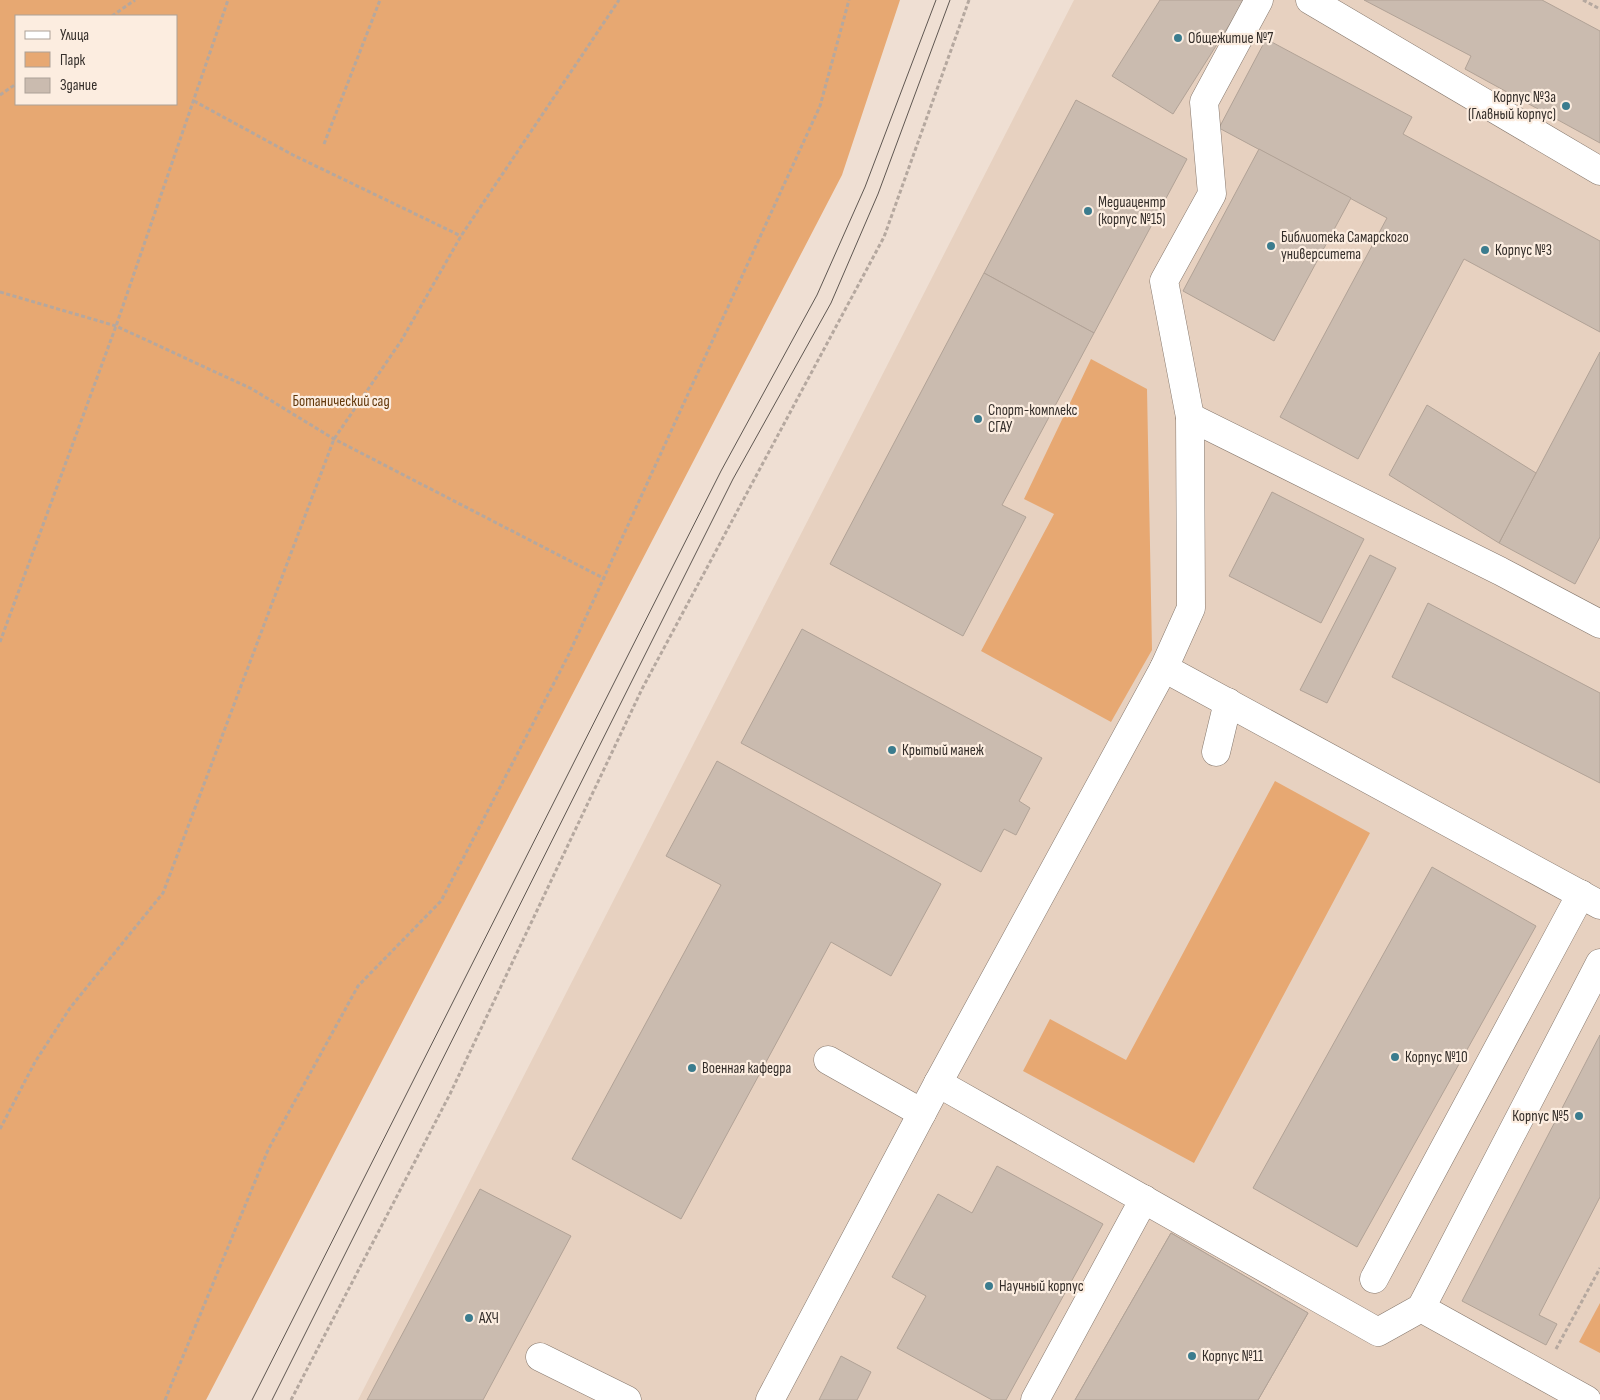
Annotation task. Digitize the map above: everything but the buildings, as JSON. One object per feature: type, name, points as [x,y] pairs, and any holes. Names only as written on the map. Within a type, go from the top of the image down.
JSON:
[{"type":"lane","points":[[770,1400],[938,1083],[1164,668],[1191,608],[1190,417],[1164,281],[1212,194],[1204,102],[1259,0]]},
{"type":"lane","points":[[1310,0],[1600,170]]},
{"type":"lane","points":[[1190,417],[1500,571],[1600,624]]},
{"type":"lane","points":[[1164,668],[1590,899],[1374,1279]]},
{"type":"lane","points":[[1216,752],[1228,702]]},
{"type":"lane","points":[[938,1083],[1378,1332],[1421,1308],[1600,964]]},
{"type":"lane","points":[[828,1060],[922,1113]]},
{"type":"lane","points":[[1035,1400],[1144,1199]]},
{"type":"lane","points":[[1421,1308],[1587,1400]]},
{"type":"lane","points":[[540,1357],[627,1400]]},
{"type":"path","points":[[113,15],[135,0]]},
{"type":"path","points":[[0,642],[116,326],[228,0]]},
{"type":"path","points":[[324,144],[380,0]]},
{"type":"path","points":[[0,1128],[35,1062],[70,1008],[163,893],[334,439],[400,341],[461,236],[619,0]]},
{"type":"path","points":[[164,1400],[268,1150],[358,986],[441,901],[606,579],[820,106],[849,0]]},
{"type":"path","points":[[291,1400],[450,1094],[642,688],[884,237],[969,0]]},
{"type":"path","points":[[1583,0],[1600,9]]},
{"type":"path","points":[[0,95],[15,85]]},
{"type":"path","points":[[194,100],[293,155],[461,236]]},
{"type":"path","points":[[0,292],[116,326],[252,389],[334,439],[606,579]]},
{"type":"path","points":[[1542,1375],[1600,1268]]},
{"type":"shaded area","points":[[1074,0],[1600,0],[1600,1400],[358,1400]]},
{"type":"green space","name":"Ботанический сад","points":[[0,0],[900,0],[842,175],[206,1400],[0,1400]]},
{"type":"green space","points":[[1091,359],[1147,389],[1152,650],[1111,722],[981,651],[1054,514],[1024,499]]},
{"type":"green space","points":[[1275,781],[1370,833],[1194,1163],[1023,1071],[1050,1019],[1126,1060]]},
{"type":"green space","points":[[1600,1303],[1600,1353],[1579,1342]]},
{"type":"tram line","points":[[252,1400],[721,471],[817,295],[865,187],[936,0]]},
{"type":"tram line","points":[[272,1400],[733,479],[831,303],[878,194],[950,0]]},
{"type":"place","name":"Общежитие №7","points":[[1178,38]]},
{"type":"place","name":"Корпус №3a (Главный корпус)","points":[[1566,106]]},
{"type":"place","name":"Медиацентр (корпус №15)","points":[[1088,211]]},
{"type":"place","name":"Библиотека Самарского университета","points":[[1271,246]]},
{"type":"place","name":"Корпус №3","points":[[1485,250]]},
{"type":"place","name":"Спорт-комплекс СГАУ","points":[[978,419]]},
{"type":"place","name":"Крытый манеж","points":[[892,750]]},
{"type":"place","name":"Корпус №10","points":[[1395,1057]]},
{"type":"place","name":"Военная кафедра","points":[[692,1068]]},
{"type":"place","name":"Корпус №5","points":[[1579,1116]]},
{"type":"place","name":"Научный корпус","points":[[989,1286]]},
{"type":"place","name":"АХЧ","points":[[469,1318]]},
{"type":"place","name":"Корпус №11","points":[[1192,1356]]}]
